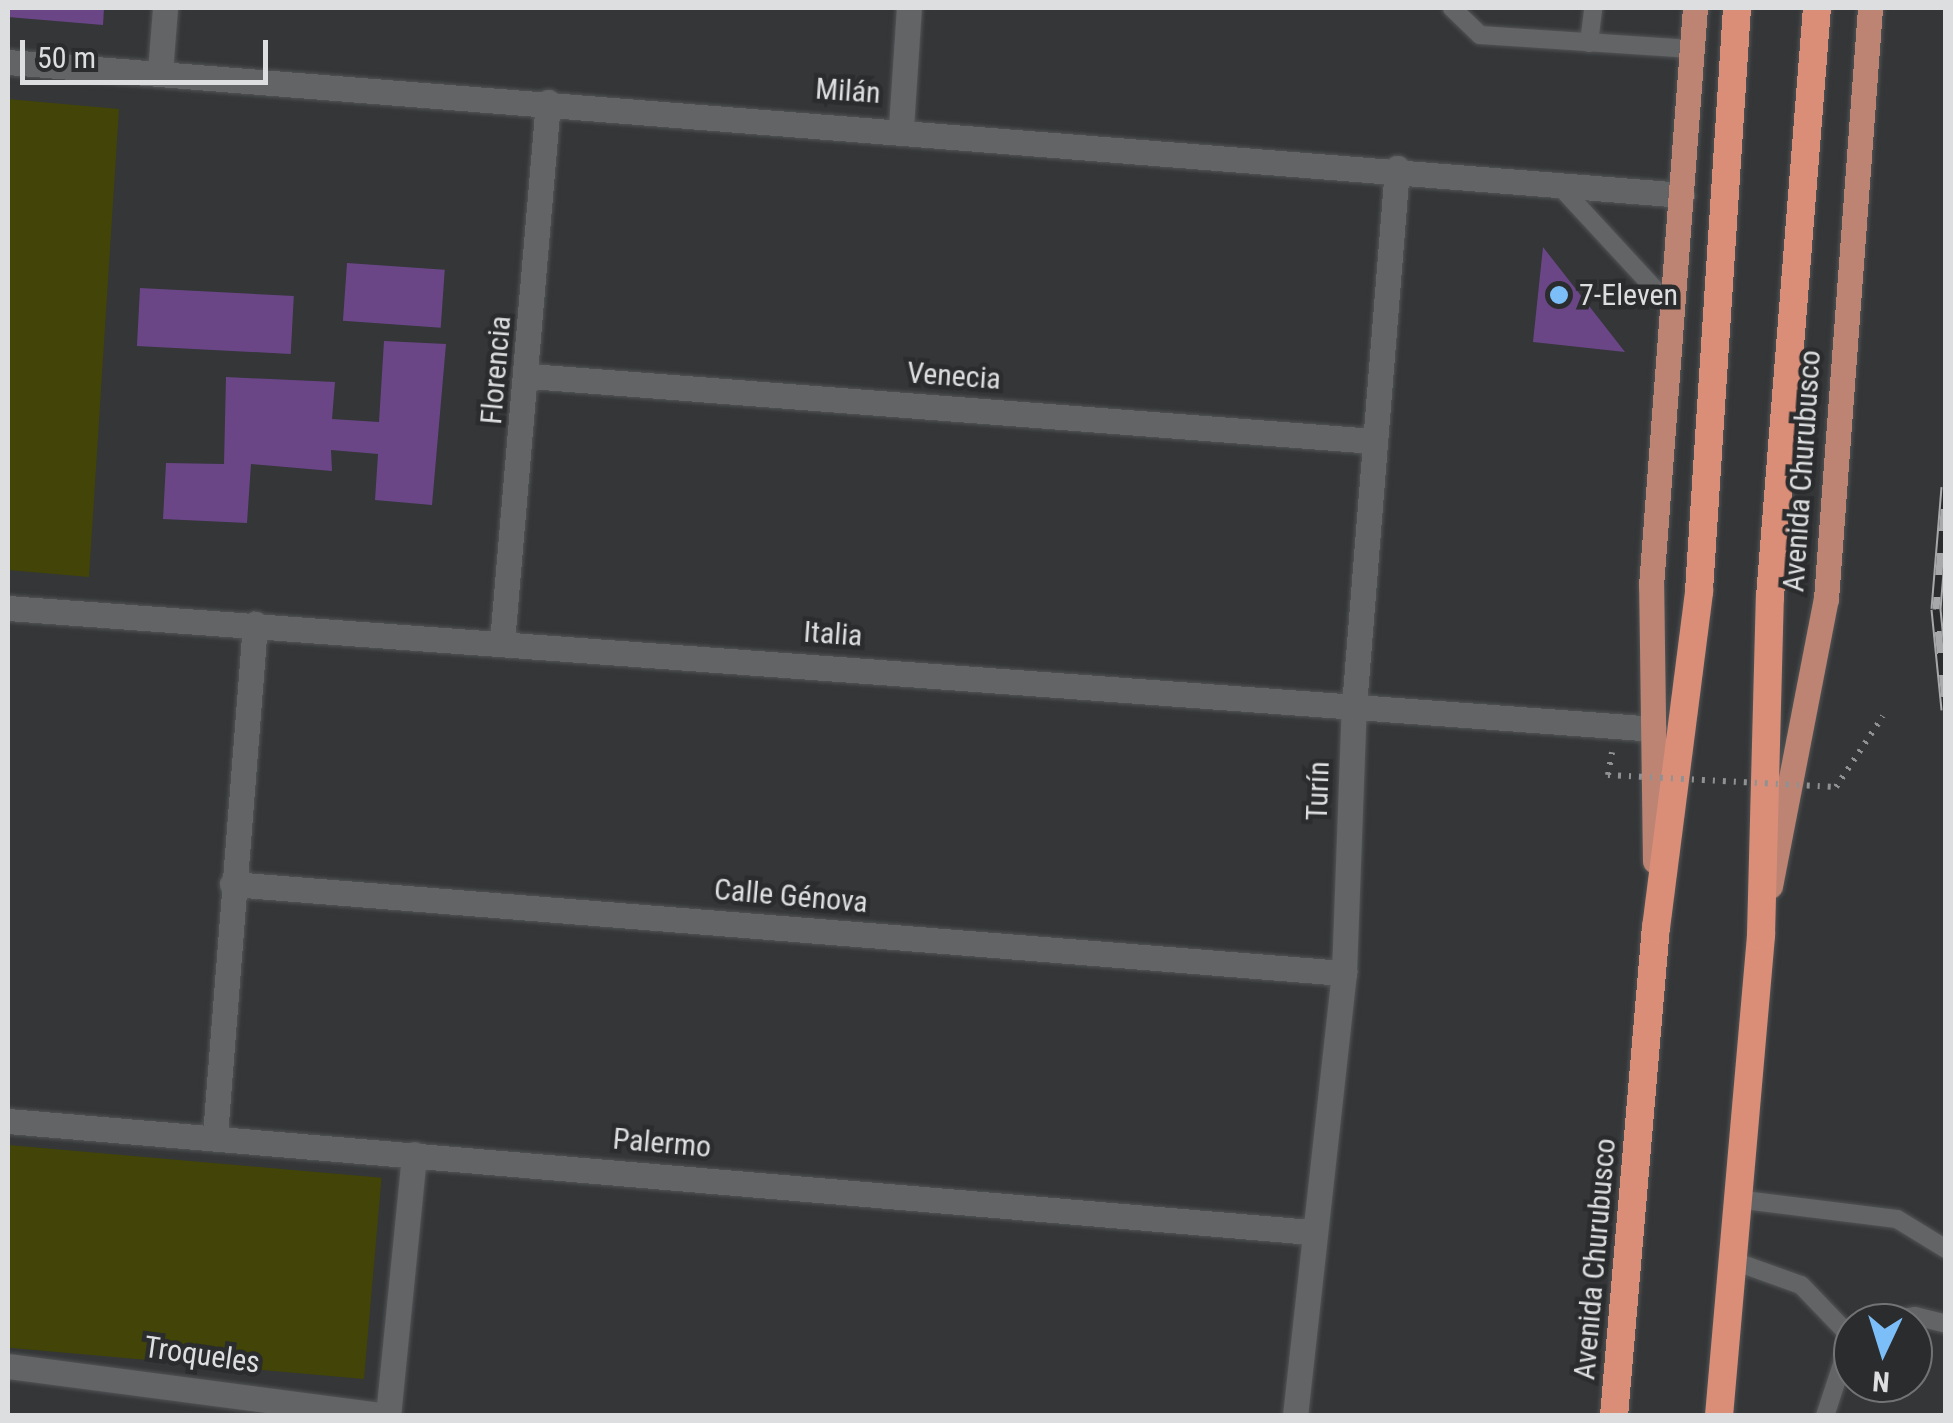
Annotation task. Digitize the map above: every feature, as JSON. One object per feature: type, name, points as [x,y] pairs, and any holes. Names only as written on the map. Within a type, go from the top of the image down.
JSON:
[{"type":"highway","name":"Avenida Churubusco","points":[[1614,1416],[1656,928],[1699,591],[1737,8]]},
{"type":"highway","name":"Avenida Churubusco","points":[[1719,1416],[1761,935],[1782,458],[1817,8]]},
{"type":"main road","name":"Avenida Churubusco","points":[[1656,928],[1652,586],[1695,8]]},
{"type":"main road","name":"Avenida Churubusco","points":[[1761,935],[1826,600],[1870,8]]},
{"type":"street","points":[[160,72],[164,8]]},
{"type":"street","points":[[901,128],[910,8]]},
{"type":"street","name":"Milán","points":[[8,62],[901,128],[1553,180],[1682,195]]},
{"type":"street","name":"Florencia","points":[[502,642],[529,376],[548,102]]},
{"type":"street","name":"Turín","points":[[1295,1416],[1311,1232],[1344,973],[1354,706],[1397,168]]},
{"type":"street","name":"Venecia","points":[[529,376],[1373,441]]},
{"type":"street","name":"Italia","points":[[8,608],[1654,729]]},
{"type":"street","points":[[215,1135],[255,624]]},
{"type":"street","name":"Calle Génova","points":[[232,884],[1344,973]]},
{"type":"street","name":"Palermo","points":[[8,1121],[215,1135],[1311,1232]]},
{"type":"street","name":"Troqueles","points":[[8,1366],[387,1416],[414,1154]]},
{"type":"lane","points":[[1452,8],[1480,35],[1692,48]]},
{"type":"lane","points":[[1589,43],[1593,8]]},
{"type":"lane","points":[[1553,180],[1675,310]]},
{"type":"lane","points":[[1736,1200],[1897,1219],[1946,1249]]},
{"type":"lane","points":[[1731,1260],[1800,1284],[1833,1316]]},
{"type":"lane","points":[[1826,1416],[1833,1392]]},
{"type":"path","points":[[1608,776],[1836,787],[1882,716]]},
{"type":"shaded area","points":[[8,99],[119,109],[89,577],[8,570]]},
{"type":"shaded area","points":[[8,1145],[382,1178],[364,1379],[8,1348]]},
{"type":"building","points":[[8,8],[104,8],[103,25],[8,17]]},
{"type":"building","name":"7-Eleven","points":[[1543,247],[1625,352],[1533,342]]},
{"type":"building","points":[[347,263],[445,270],[441,328],[343,321]]},
{"type":"building","points":[[140,288],[294,296],[291,354],[137,346]]},
{"type":"building","points":[[384,341],[446,344],[432,505],[375,500],[378,454],[331,450],[332,471],[251,464],[247,523],[163,519],[166,463],[224,464],[226,377],[335,382],[332,419],[379,422]]},
{"type":"railway","points":[[1946,487],[1936,609],[1946,710]]},
{"type":"place","name":"7-Eleven","points":[[1559,295]]}]
